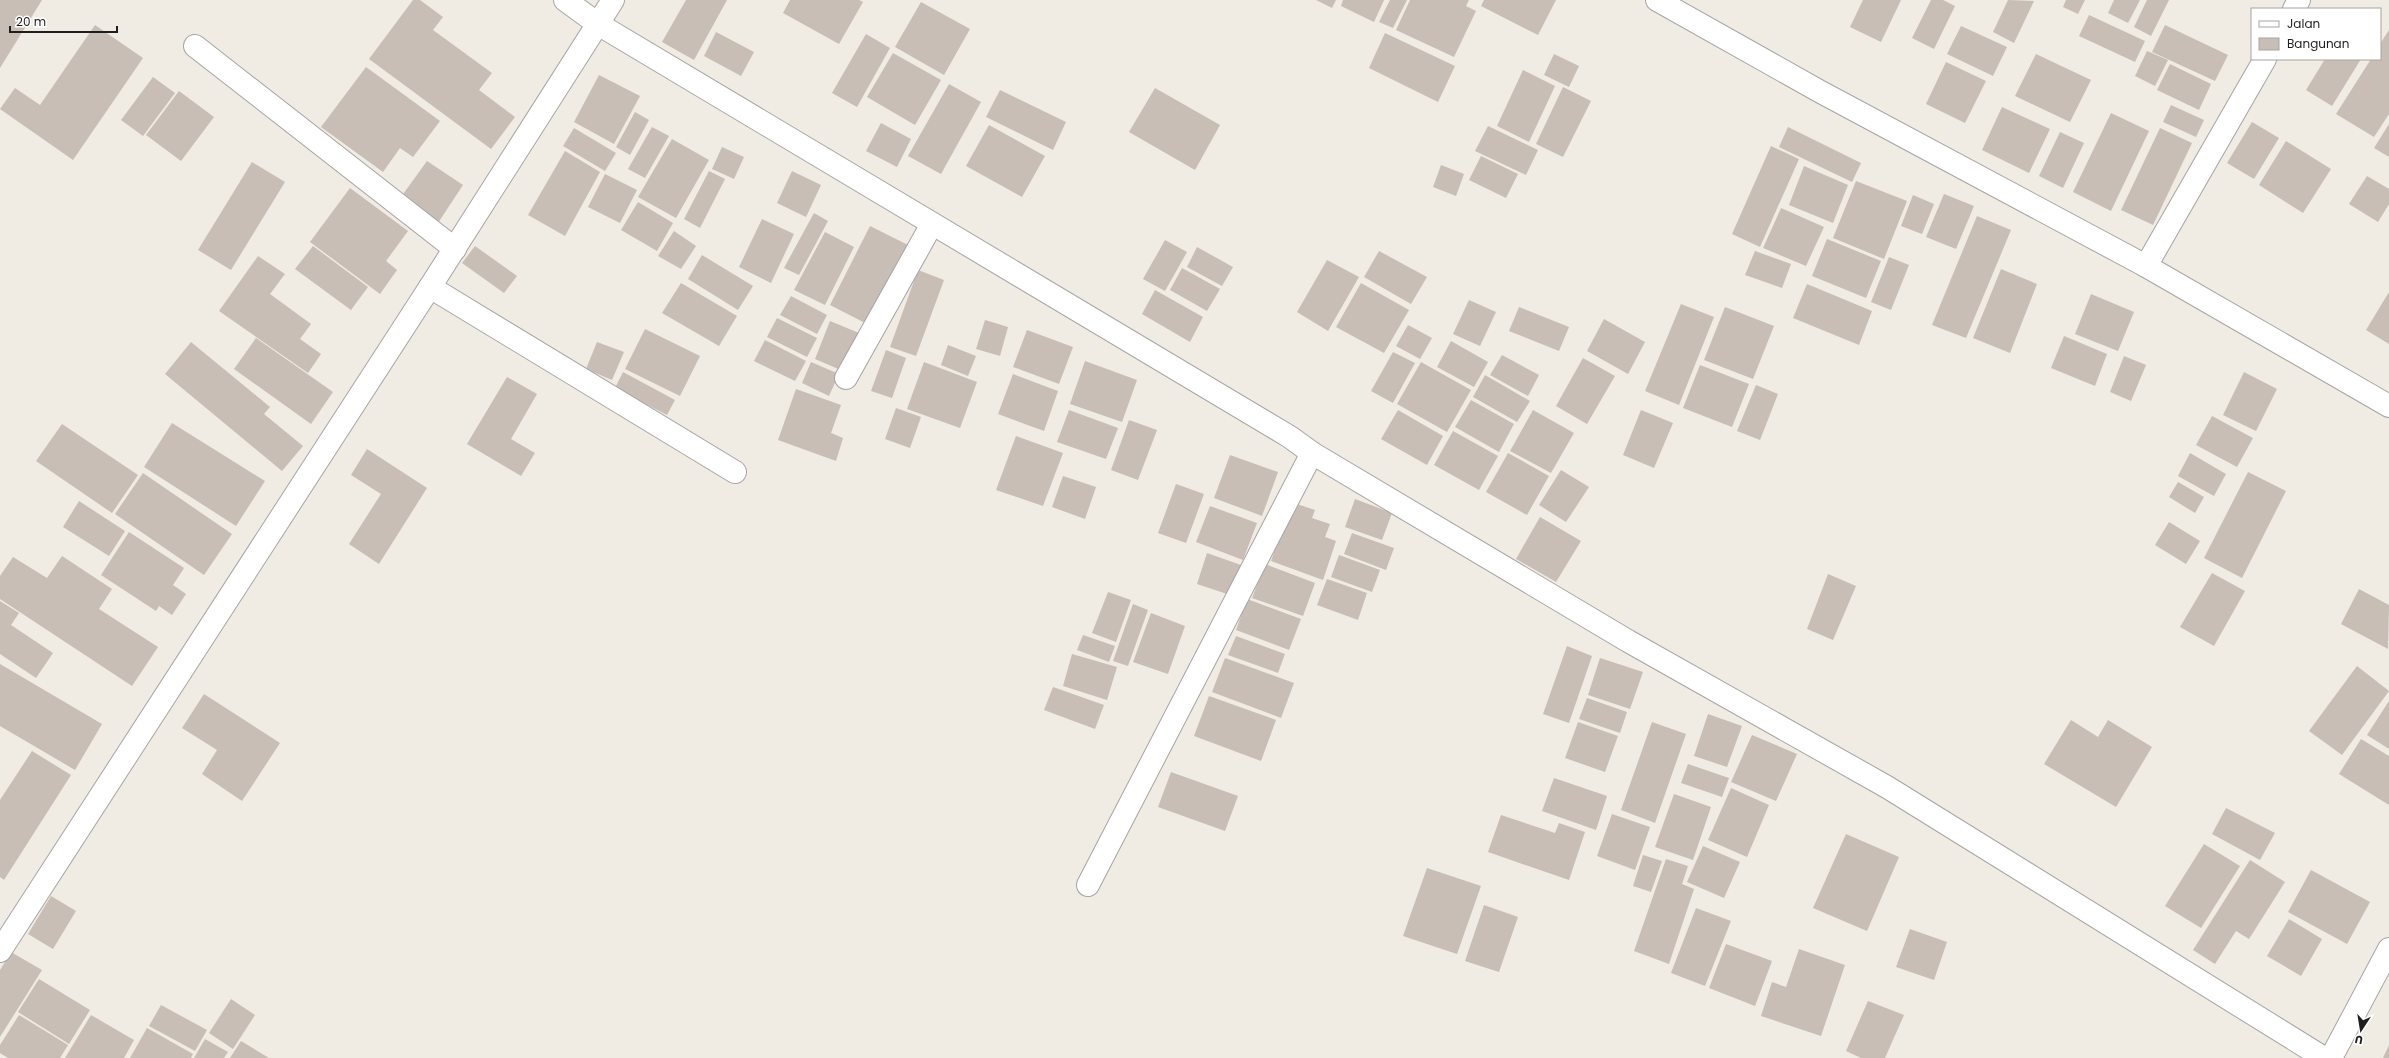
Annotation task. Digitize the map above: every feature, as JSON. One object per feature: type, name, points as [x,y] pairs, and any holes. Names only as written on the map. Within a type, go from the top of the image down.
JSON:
[{"type":"street","points":[[565,0],[598,24],[1284,433],[1312,453],[1628,641],[1887,787],[2324,1058]]},
{"type":"street","points":[[0,951],[455,249],[613,0]]},
{"type":"street","points":[[1657,0],[1819,91],[2146,266],[2389,406]]},
{"type":"street","points":[[195,46],[455,249]]},
{"type":"street","points":[[2146,266],[2264,60]]},
{"type":"street","points":[[846,378],[932,224]]},
{"type":"street","points":[[430,287],[735,472]]},
{"type":"street","points":[[1088,885],[1312,453]]},
{"type":"street","points":[[2331,1058],[2389,949]]},
{"type":"building","points":[[0,0],[42,0],[0,68]]},
{"type":"building","points":[[413,0],[420,0],[443,17],[433,30],[492,73],[479,90],[515,117],[491,149],[369,59]]},
{"type":"building","points":[[686,0],[727,0],[694,60],[662,42]]},
{"type":"building","points":[[790,0],[859,0],[863,2],[839,44],[783,13]]},
{"type":"building","points":[[1316,0],[1336,0],[1332,8]]},
{"type":"building","points":[[1343,0],[1384,0],[1374,22],[1341,6]]},
{"type":"building","points":[[1390,0],[1407,0],[1393,28],[1379,22]]},
{"type":"building","points":[[1410,0],[1469,0],[1466,6],[1476,11],[1454,57],[1396,30]]},
{"type":"building","points":[[1484,0],[1556,0],[1538,35],[1481,6]]},
{"type":"building","points":[[1863,0],[1901,0],[1881,42],[1850,27]]},
{"type":"building","points":[[1931,0],[1943,0],[1955,6],[1934,49],[1912,38]]},
{"type":"building","points":[[2008,0],[2034,1],[2014,43],[1993,32]]},
{"type":"building","points":[[2066,0],[2085,0],[2078,14],[2063,7]]},
{"type":"building","points":[[2114,0],[2140,0],[2128,23],[2108,13]]},
{"type":"building","points":[[2147,0],[2169,0],[2151,36],[2134,27]]},
{"type":"building","points":[[921,2],[970,29],[944,75],[895,47]]},
{"type":"building","points":[[2089,15],[2145,41],[2135,62],[2079,36]]},
{"type":"building","points":[[95,25],[143,58],[73,160],[0,109],[15,88],[40,105]]},
{"type":"building","points":[[2165,25],[2228,55],[2215,81],[2152,52]]},
{"type":"building","points":[[1961,26],[2007,47],[1993,76],[1947,54]]},
{"type":"building","points":[[2389,30],[2389,114],[2374,137],[2336,114],[2370,60],[2381,60],[2381,42]]},
{"type":"building","points":[[716,32],[754,52],[741,76],[704,56]]},
{"type":"building","points":[[1385,33],[1455,66],[1438,102],[1369,68]]},
{"type":"building","points":[[866,34],[890,48],[857,107],[832,93]]},
{"type":"building","points":[[2147,51],[2168,60],[2155,86],[2135,76]]},
{"type":"building","points":[[893,53],[941,80],[915,125],[867,97]]},
{"type":"building","points":[[1554,54],[1579,66],[1569,87],[1544,75]]},
{"type":"building","points":[[2036,54],[2091,80],[2070,122],[2015,96]]},
{"type":"building","points":[[2324,60],[2360,60],[2332,106],[2306,90]]},
{"type":"building","points":[[1946,62],[1986,81],[1965,123],[1926,104]]},
{"type":"building","points":[[2170,64],[2211,84],[2199,110],[2157,90]]},
{"type":"building","points":[[366,67],[440,121],[413,157],[400,148],[383,172],[321,127]]},
{"type":"building","points":[[1523,70],[1555,86],[1529,142],[1497,126]]},
{"type":"building","points":[[599,75],[640,96],[614,144],[574,122]]},
{"type":"building","points":[[153,77],[175,93],[143,136],[121,120]]},
{"type":"building","points":[[949,84],[981,102],[941,174],[908,156]]},
{"type":"building","points":[[1563,87],[1591,101],[1563,157],[1536,144]]},
{"type":"building","points":[[1155,88],[1220,125],[1195,170],[1129,132]]},
{"type":"building","points":[[1000,90],[1066,122],[1053,150],[986,117]]},
{"type":"building","points":[[179,91],[214,117],[181,161],[146,135]]},
{"type":"building","points":[[2171,105],[2204,120],[2196,137],[2163,122]]},
{"type":"building","points":[[2002,107],[2050,129],[2029,173],[1982,150]]},
{"type":"building","points":[[635,112],[649,120],[630,155],[616,147]]},
{"type":"building","points":[[2111,113],[2149,131],[2111,211],[2073,192]]},
{"type":"building","points":[[2252,122],[2279,138],[2254,179],[2227,163]]},
{"type":"building","points":[[881,123],[911,139],[897,167],[866,151]]},
{"type":"building","points":[[2389,124],[2389,157],[2374,148]]},
{"type":"building","points":[[989,125],[1045,156],[1022,197],[966,166]]},
{"type":"building","points":[[1488,126],[1538,150],[1526,175],[1475,151]]},
{"type":"building","points":[[652,127],[669,136],[645,178],[628,169]]},
{"type":"building","points":[[1788,127],[1861,163],[1852,182],[1779,147]]},
{"type":"building","points":[[574,128],[616,153],[605,171],[563,146]]},
{"type":"building","points":[[2160,128],[2192,143],[2153,225],[2121,210]]},
{"type":"building","points":[[2060,132],[2084,143],[2063,188],[2039,176]]},
{"type":"building","points":[[672,139],[709,160],[676,218],[638,197]]},
{"type":"building","points":[[2286,141],[2331,169],[2303,213],[2259,185]]},
{"type":"building","points":[[1771,146],[1799,159],[1760,247],[1732,234]]},
{"type":"building","points":[[722,147],[744,157],[734,179],[712,169]]},
{"type":"building","points":[[565,151],[600,172],[565,236],[528,215]]},
{"type":"building","points":[[1481,156],[1518,174],[1506,198],[1469,180]]},
{"type":"building","points":[[427,161],[463,185],[438,223],[401,197]]},
{"type":"building","points":[[252,162],[285,182],[231,270],[198,250]]},
{"type":"building","points":[[1441,165],[1464,174],[1456,196],[1433,187]]},
{"type":"building","points":[[1804,166],[1848,185],[1833,223],[1789,205]]},
{"type":"building","points":[[709,171],[725,179],[700,228],[684,219]]},
{"type":"building","points":[[792,171],[821,185],[806,217],[777,203]]},
{"type":"building","points":[[605,174],[637,190],[620,223],[588,207]]},
{"type":"building","points":[[2367,176],[2389,189],[2389,204],[2378,222],[2349,204]]},
{"type":"building","points":[[1856,181],[1907,201],[1884,259],[1833,238]]},
{"type":"building","points":[[350,188],[408,231],[386,261],[397,270],[380,294],[310,242]]},
{"type":"building","points":[[1944,194],[1974,206],[1956,249],[1926,237]]},
{"type":"building","points":[[1913,195],[1934,204],[1922,234],[1901,226]]},
{"type":"building","points":[[638,202],[673,223],[657,251],[621,230]]},
{"type":"building","points":[[1781,208],[1824,227],[1806,266],[1763,248]]},
{"type":"building","points":[[814,213],[828,221],[799,275],[784,268]]},
{"type":"building","points":[[1977,216],[2011,230],[1966,338],[1932,325]]},
{"type":"building","points":[[762,219],[794,234],[771,283],[739,267]]},
{"type":"building","points":[[870,226],[910,246],[869,325],[830,305]]},
{"type":"building","points":[[674,231],[696,246],[681,269],[658,256]]},
{"type":"building","points":[[825,232],[854,247],[825,305],[794,290]]},
{"type":"building","points":[[1827,239],[1881,261],[1866,298],[1812,276]]},
{"type":"building","points":[[1165,240],[1187,252],[1165,291],[1143,279]]},
{"type":"building","points":[[313,246],[368,287],[351,310],[295,269]]},
{"type":"building","points":[[475,246],[517,276],[504,293],[462,263]]},
{"type":"building","points":[[1197,247],[1233,267],[1222,286],[1187,267]]},
{"type":"building","points":[[1379,251],[1427,277],[1411,304],[1364,277]]},
{"type":"building","points":[[1755,251],[1791,264],[1782,288],[1745,275]]},
{"type":"building","points":[[702,255],[753,286],[738,310],[688,279]]},
{"type":"building","points":[[258,256],[285,274],[270,294],[311,324],[300,339],[321,354],[308,373],[219,311]]},
{"type":"building","points":[[1889,257],[1909,265],[1891,310],[1871,302]]},
{"type":"building","points":[[1327,260],[1359,277],[1328,331],[1297,312]]},
{"type":"building","points":[[1182,268],[1220,289],[1207,311],[1170,290]]},
{"type":"building","points":[[2001,269],[2037,284],[2010,353],[1973,338]]},
{"type":"building","points":[[918,270],[944,280],[916,356],[890,347]]},
{"type":"building","points":[[681,283],[737,316],[719,346],[662,313]]},
{"type":"building","points":[[1361,283],[1409,310],[1384,353],[1336,327]]},
{"type":"building","points":[[1807,284],[1872,311],[1859,345],[1793,318]]},
{"type":"building","points":[[1155,290],[1203,317],[1190,342],[1142,314]]},
{"type":"building","points":[[2389,292],[2389,344],[2366,330]]},
{"type":"building","points":[[2091,294],[2134,312],[2118,351],[2075,334]]},
{"type":"building","points":[[791,296],[827,315],[817,334],[780,315]]},
{"type":"building","points":[[1469,300],[1496,312],[1480,346],[1453,334]]},
{"type":"building","points":[[1681,304],[1714,317],[1679,405],[1645,391]]},
{"type":"building","points":[[1519,307],[1569,327],[1559,351],[1509,331]]},
{"type":"building","points":[[1725,307],[1774,326],[1753,379],[1704,360]]},
{"type":"building","points":[[777,318],[817,338],[807,357],[767,337]]},
{"type":"building","points":[[1604,319],[1645,342],[1628,374],[1587,351]]},
{"type":"building","points":[[985,320],[1008,327],[1000,356],[976,349]]},
{"type":"building","points":[[830,321],[859,333],[843,371],[815,359]]},
{"type":"building","points":[[1408,325],[1432,338],[1420,359],[1396,346]]},
{"type":"building","points":[[645,329],[700,356],[680,396],[625,369]]},
{"type":"building","points":[[1027,330],[1073,347],[1059,384],[1013,367]]},
{"type":"building","points":[[2064,336],[2107,354],[2095,386],[2051,368]]},
{"type":"building","points":[[256,338],[333,392],[311,424],[234,369]]},
{"type":"building","points":[[765,340],[806,361],[795,381],[754,361]]},
{"type":"building","points":[[1451,341],[1488,362],[1474,387],[1437,367]]},
{"type":"building","points":[[191,342],[270,407],[264,414],[303,446],[282,471],[165,374]]},
{"type":"building","points":[[597,342],[624,352],[612,380],[586,369]]},
{"type":"building","points":[[948,345],[976,356],[968,376],[941,365]]},
{"type":"building","points":[[886,350],[906,358],[892,398],[871,391]]},
{"type":"building","points":[[1393,352],[1415,363],[1393,403],[1371,391]]},
{"type":"building","points":[[1502,355],[1539,375],[1528,396],[1490,375]]},
{"type":"building","points":[[2124,356],[2146,365],[2131,401],[2110,392]]},
{"type":"building","points":[[1583,358],[1615,376],[1587,424],[1556,406]]},
{"type":"building","points":[[1085,361],[1137,380],[1122,422],[1070,404]]},
{"type":"building","points":[[811,362],[839,374],[829,396],[802,383]]},
{"type":"building","points":[[924,362],[977,382],[960,428],[907,409]]},
{"type":"building","points":[[1421,362],[1471,390],[1447,432],[1397,404]]},
{"type":"building","points":[[1700,365],[1749,384],[1732,427],[1683,408]]},
{"type":"building","points":[[623,372],[675,400],[667,415],[615,388]]},
{"type":"building","points":[[2244,372],[2277,389],[2256,431],[2223,415]]},
{"type":"building","points":[[1013,374],[1058,391],[1044,431],[998,414]]},
{"type":"building","points":[[1485,375],[1530,401],[1517,422],[1473,397]]},
{"type":"building","points":[[507,377],[537,394],[511,439],[535,453],[521,476],[467,444]]},
{"type":"building","points":[[1756,385],[1778,394],[1760,440],[1737,431]]},
{"type":"building","points":[[796,389],[841,405],[831,433],[843,438],[836,461],[778,440]]},
{"type":"building","points":[[1471,400],[1514,424],[1499,452],[1455,427]]},
{"type":"building","points":[[896,408],[921,417],[910,448],[885,439]]},
{"type":"building","points":[[1069,410],[1118,428],[1106,459],[1057,442]]},
{"type":"building","points":[[1398,410],[1443,436],[1427,465],[1381,439]]},
{"type":"building","points":[[1533,410],[1574,433],[1551,473],[1510,451]]},
{"type":"building","points":[[1641,410],[1673,423],[1654,468],[1623,455]]},
{"type":"building","points":[[2212,416],[2253,438],[2237,467],[2196,445]]},
{"type":"building","points":[[1129,420],[1157,430],[1138,480],[1111,470]]},
{"type":"building","points":[[172,423],[265,481],[236,526],[144,467]]},
{"type":"building","points":[[62,424],[138,475],[112,513],[36,461]]},
{"type":"building","points":[[1453,431],[1498,456],[1479,490],[1434,465]]},
{"type":"building","points":[[1016,436],[1063,453],[1043,506],[996,490]]},
{"type":"building","points":[[367,449],[427,488],[379,564],[349,544],[381,494],[351,475]]},
{"type":"building","points":[[1508,453],[1549,476],[1527,515],[1486,492]]},
{"type":"building","points":[[2190,453],[2226,474],[2214,496],[2178,476]]},
{"type":"building","points":[[1230,455],[1278,472],[1262,516],[1214,498]]},
{"type":"building","points":[[1561,470],[1589,487],[1566,522],[1539,505]]},
{"type":"building","points":[[2248,472],[2286,491],[2242,578],[2204,558]]},
{"type":"building","points":[[143,473],[232,534],[204,575],[115,514]]},
{"type":"building","points":[[1063,476],[1096,487],[1085,519],[1052,507]]},
{"type":"building","points":[[2178,482],[2204,497],[2195,513],[2169,497]]},
{"type":"building","points":[[1176,484],[1204,494],[1186,543],[1158,533]]},
{"type":"building","points":[[1355,499],[1392,513],[1382,540],[1345,527]]},
{"type":"building","points":[[79,501],[125,531],[109,556],[63,527]]},
{"type":"building","points":[[1291,502],[1315,510],[1312,518],[1330,524],[1325,537],[1336,541],[1323,580],[1271,561]]},
{"type":"building","points":[[1210,506],[1257,523],[1243,560],[1196,542]]},
{"type":"building","points":[[1540,517],[1581,541],[1556,582],[1516,559]]},
{"type":"building","points":[[2169,522],[2200,541],[2186,564],[2155,545]]},
{"type":"building","points":[[129,532],[184,568],[173,585],[186,594],[172,615],[159,606],[156,611],[101,575]]},
{"type":"building","points":[[1352,533],[1394,548],[1386,570],[1344,554]]},
{"type":"building","points":[[1207,553],[1241,565],[1230,595],[1197,584]]},
{"type":"building","points":[[1339,555],[1380,570],[1372,592],[1331,577]]},
{"type":"building","points":[[62,556],[112,589],[99,609],[158,647],[132,686],[0,599],[0,576],[13,557],[47,578]]},
{"type":"building","points":[[1265,564],[1315,583],[1303,616],[1252,598]]},
{"type":"building","points":[[2212,573],[2245,591],[2214,646],[2180,627]]},
{"type":"building","points":[[1828,574],[1856,586],[1833,640],[1807,629]]},
{"type":"building","points":[[1327,579],[1367,593],[1358,620],[1317,605]]},
{"type":"building","points":[[2359,589],[2389,605],[2388,649],[2341,624]]},
{"type":"building","points":[[1108,592],[1131,600],[1116,642],[1092,633]]},
{"type":"building","points":[[1247,599],[1301,619],[1289,650],[1236,630]]},
{"type":"building","points":[[0,601],[19,613],[11,625],[53,653],[36,678],[0,654]]},
{"type":"building","points":[[1133,604],[1148,610],[1128,666],[1113,661]]},
{"type":"building","points":[[1151,613],[1185,626],[1168,674],[1133,662]]},
{"type":"building","points":[[1083,635],[1115,646],[1109,662],[1077,650]]},
{"type":"building","points":[[1236,636],[1285,654],[1278,673],[1228,655]]},
{"type":"building","points":[[1567,646],[1592,656],[1569,723],[1543,714]]},
{"type":"building","points":[[1072,654],[1117,667],[1107,700],[1063,686]]},
{"type":"building","points":[[1225,658],[1294,683],[1281,718],[1212,692]]},
{"type":"building","points":[[1600,658],[1643,672],[1630,709],[1588,695]]},
{"type":"building","points":[[0,664],[102,724],[75,770],[0,726]]},
{"type":"building","points":[[2357,666],[2389,691],[2342,755],[2309,731]]},
{"type":"building","points":[[1053,687],[1104,705],[1095,729],[1044,710]]},
{"type":"building","points":[[204,694],[280,743],[242,801],[202,774],[217,750],[182,728]]},
{"type":"building","points":[[1209,696],[1276,720],[1261,761],[1194,736]]},
{"type":"building","points":[[1587,698],[1627,712],[1620,733],[1579,719]]},
{"type":"building","points":[[2389,701],[2389,749],[2367,735]]},
{"type":"building","points":[[1708,714],[1742,726],[1727,767],[1694,756]]},
{"type":"building","points":[[2071,720],[2098,737],[2108,720],[2152,747],[2116,807],[2044,764]]},
{"type":"building","points":[[1578,722],[1618,736],[1605,772],[1565,758]]},
{"type":"building","points":[[1652,722],[1686,734],[1655,823],[1621,810]]},
{"type":"building","points":[[1752,735],[1797,754],[1776,801],[1731,782]]},
{"type":"building","points":[[2361,739],[2389,756],[2389,805],[2339,774]]},
{"type":"building","points":[[32,751],[71,775],[4,880],[0,877],[0,800]]},
{"type":"building","points":[[1688,764],[1729,778],[1722,797],[1681,783]]},
{"type":"building","points":[[1171,772],[1238,796],[1225,831],[1158,807]]},
{"type":"building","points":[[1554,778],[1607,796],[1596,830],[1542,811]]},
{"type":"building","points":[[1731,788],[1769,805],[1747,857],[1708,840]]},
{"type":"building","points":[[1674,794],[1711,807],[1693,860],[1655,847]]},
{"type":"building","points":[[2226,808],[2275,833],[2260,860],[2212,834]]},
{"type":"building","points":[[1612,814],[1650,827],[1635,870],[1597,856]]},
{"type":"building","points":[[1501,815],[1555,833],[1559,823],[1585,832],[1569,880],[1488,852]]},
{"type":"building","points":[[1846,834],[1899,857],[1867,931],[1813,908]]},
{"type":"building","points":[[2204,844],[2240,866],[2201,928],[2165,906]]},
{"type":"building","points":[[1703,846],[1740,862],[1724,898],[1687,882]]},
{"type":"building","points":[[1643,855],[1662,861],[1651,892],[1633,886]]},
{"type":"building","points":[[1666,859],[1688,866],[1682,884],[1694,889],[1669,964],[1634,951]]},
{"type":"building","points":[[2250,860],[2285,882],[2249,939],[2236,931],[2215,964],[2193,950]]},
{"type":"building","points":[[1427,868],[1481,886],[1457,954],[1403,936]]},
{"type":"building","points":[[2311,870],[2370,902],[2347,944],[2288,912]]},
{"type":"building","points":[[51,896],[76,911],[53,949],[28,934]]},
{"type":"building","points":[[1484,905],[1518,917],[1499,972],[1465,961]]},
{"type":"building","points":[[1696,908],[1731,921],[1705,986],[1671,973]]},
{"type":"building","points":[[2289,919],[2322,939],[2301,976],[2267,956]]},
{"type":"building","points":[[1910,929],[1947,942],[1934,980],[1896,967]]},
{"type":"building","points":[[1726,944],[1772,961],[1755,1006],[1709,988]]},
{"type":"building","points":[[1799,949],[1845,965],[1821,1036],[1761,1016],[1772,982],[1786,987]]},
{"type":"building","points":[[11,952],[42,970],[0,1037],[0,970]]},
{"type":"building","points":[[39,979],[90,1010],[69,1044],[18,1012]]},
{"type":"building","points":[[231,999],[255,1015],[233,1049],[209,1033]]},
{"type":"building","points":[[1868,1001],[1904,1015],[1885,1058],[1861,1058],[1846,1051]]},
{"type":"building","points":[[161,1005],[207,1030],[195,1051],[149,1026]]},
{"type":"building","points":[[19,1015],[68,1045],[60,1058],[8,1058],[0,1053],[0,1045]]},
{"type":"building","points":[[91,1015],[134,1040],[124,1058],[65,1058]]},
{"type":"building","points":[[147,1028],[193,1054],[191,1058],[130,1058]]},
{"type":"building","points":[[205,1039],[228,1052],[224,1058],[194,1058]]},
{"type":"building","points":[[241,1041],[269,1058],[230,1058]]},
{"type":"building","points":[[2389,1045],[2389,1058],[2383,1058]]}]
